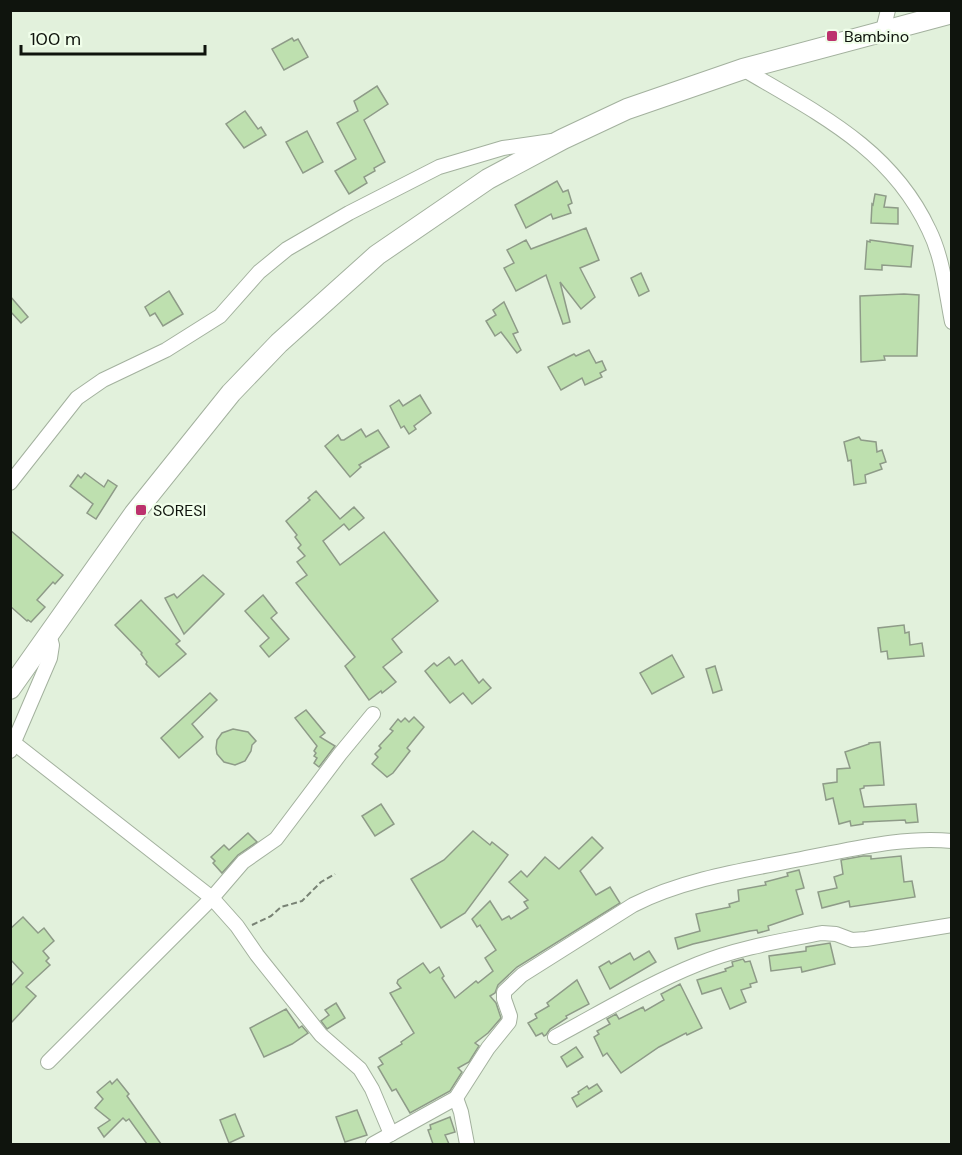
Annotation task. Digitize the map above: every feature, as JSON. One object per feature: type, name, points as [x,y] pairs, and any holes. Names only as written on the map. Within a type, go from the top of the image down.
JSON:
[{"type":"highway","points":[[10,689],[134,514],[231,393],[279,343],[377,255],[488,179],[563,139],[627,109],[743,69],[883,30],[951,14]]},
{"type":"street","points":[[883,30],[888,10]]},
{"type":"street","points":[[743,69],[814,111],[865,146],[893,172],[930,230],[940,260],[951,322]]},
{"type":"street","points":[[10,483],[77,398],[104,380],[166,350],[220,316],[259,272],[287,249],[349,213],[439,167],[502,148],[563,139]]},
{"type":"street","points":[[49,634],[52,645],[50,658],[12,747],[212,898],[237,926],[256,955],[321,1035],[360,1069],[372,1089],[391,1134]]},
{"type":"street","points":[[48,1062],[212,898],[243,862],[267,846],[285,829],[340,754],[373,714]]},
{"type":"street","points":[[373,1144],[456,1098],[488,1048],[509,1022],[510,1016],[504,993],[509,986],[522,975],[633,905],[679,887],[770,865],[892,843],[926,840],[951,841]]},
{"type":"street","points":[[555,1037],[647,988],[698,964],[731,953],[822,933],[836,934],[852,940],[951,925]]},
{"type":"street","points":[[456,1098],[467,1144]]},
{"type":"path","points":[[237,926],[255,925],[281,907],[302,901],[321,882],[335,874]]},
{"type":"building","points":[[292,38],[294,41],[298,39],[308,57],[284,70],[272,49]]},
{"type":"building","points":[[377,86],[388,104],[364,120],[385,162],[364,177],[367,183],[349,194],[335,171],[356,159],[337,123],[358,111],[354,101]]},
{"type":"building","points":[[245,111],[258,129],[261,127],[266,135],[244,148],[226,124]]},
{"type":"building","points":[[307,131],[323,162],[303,173],[286,142]]},
{"type":"building","points":[[557,181],[563,192],[568,190],[572,203],[568,205],[571,213],[553,219],[551,214],[526,228],[515,205]]},
{"type":"building","points":[[875,194],[886,196],[884,207],[898,208],[898,224],[871,223]]},
{"type":"building","points":[[586,228],[599,260],[580,268],[595,297],[581,309],[560,282],[570,322],[563,324],[546,275],[516,291],[504,268],[514,263],[507,250],[526,240],[531,249]]},
{"type":"building","points":[[870,240],[913,246],[911,267],[882,265],[882,270],[865,269],[867,241],[870,242]]},
{"type":"building","points":[[641,273],[649,291],[639,296],[631,278]]},
{"type":"building","points":[[169,291],[183,314],[163,326],[155,313],[150,316],[145,307]]},
{"type":"building","points":[[919,295],[917,356],[884,356],[885,360],[861,362],[860,296]]},
{"type":"building","points":[[10,296],[28,317],[21,323],[10,311]]},
{"type":"building","points":[[504,302],[518,332],[513,334],[521,350],[517,353],[501,332],[495,336],[486,321],[496,315],[493,310]]},
{"type":"building","points":[[589,350],[596,363],[602,361],[606,370],[600,373],[602,377],[585,385],[582,378],[561,390],[548,367],[574,354],[576,356]]},
{"type":"building","points":[[420,395],[431,413],[414,426],[416,429],[409,434],[404,426],[401,428],[390,406],[399,400],[403,406]]},
{"type":"building","points":[[361,429],[366,437],[378,430],[389,447],[359,465],[361,467],[350,477],[325,446],[338,435],[341,440],[344,440]]},
{"type":"building","points":[[859,437],[861,440],[876,442],[877,452],[882,450],[886,462],[880,464],[882,469],[865,475],[866,483],[854,485],[851,460],[848,461],[844,442]]},
{"type":"building","points":[[85,473],[104,487],[108,480],[117,486],[96,519],[87,513],[93,504],[70,486],[78,475],[81,478]]},
{"type":"building","points":[[316,491],[340,519],[354,507],[364,518],[349,530],[344,524],[323,541],[340,565],[384,532],[438,601],[392,639],[402,652],[383,667],[396,682],[369,700],[345,666],[355,657],[296,583],[307,575],[297,562],[305,556],[298,548],[301,545],[295,537],[297,535],[286,521],[310,500],[308,498]]},
{"type":"building","points":[[10,530],[63,575],[55,584],[53,582],[37,600],[45,607],[31,622],[10,606]]},
{"type":"building","points":[[203,575],[224,594],[184,634],[165,598],[174,594],[177,598]]},
{"type":"building","points":[[263,595],[277,613],[271,618],[289,639],[269,657],[260,646],[269,638],[245,611]]},
{"type":"building","points":[[141,600],[180,641],[176,644],[186,654],[159,677],[146,664],[142,653],[115,625]]},
{"type":"building","points":[[904,625],[905,633],[909,632],[910,645],[922,643],[924,656],[888,659],[887,651],[881,652],[878,628]]},
{"type":"building","points":[[672,655],[684,677],[652,694],[640,673]]},
{"type":"building","points":[[449,657],[455,665],[462,660],[479,683],[483,679],[491,688],[472,704],[463,693],[450,703],[425,671],[434,663],[437,666]]},
{"type":"building","points":[[715,666],[722,690],[713,693],[706,669]]},
{"type":"building","points":[[210,693],[217,700],[192,724],[203,737],[179,758],[161,738]]},
{"type":"building","points":[[306,710],[325,733],[320,737],[335,746],[319,767],[314,763],[317,758],[314,756],[316,753],[314,751],[317,746],[295,718]]},
{"type":"building","points":[[414,717],[424,727],[407,748],[410,751],[393,773],[387,777],[372,764],[378,757],[375,754],[393,731],[390,729],[398,719],[401,722],[405,718],[409,722]]},
{"type":"building","points":[[233,729],[248,732],[256,741],[245,761],[235,765],[224,762],[217,754],[216,748],[217,740],[222,733]]},
{"type":"building","points":[[880,742],[884,785],[864,786],[860,789],[864,807],[916,804],[918,822],[906,823],[905,820],[863,822],[863,824],[851,826],[850,821],[839,824],[833,798],[826,800],[823,784],[837,782],[837,769],[850,768],[845,752],[869,743]]},
{"type":"building","points":[[381,804],[394,824],[375,836],[362,816]]},
{"type":"building","points":[[473,831],[490,845],[492,842],[508,855],[465,913],[441,928],[411,879],[444,860]]},
{"type":"building","points":[[248,833],[257,842],[238,855],[222,873],[211,857],[224,845],[229,850]]},
{"type":"building","points":[[592,837],[603,848],[580,871],[596,895],[610,887],[620,903],[517,967],[498,985],[495,993],[490,996],[496,1003],[501,1018],[488,1033],[475,1043],[479,1046],[469,1062],[458,1068],[462,1072],[450,1091],[410,1113],[396,1089],[392,1091],[378,1067],[383,1064],[379,1058],[402,1044],[401,1042],[414,1033],[390,993],[401,988],[397,983],[398,980],[423,963],[430,973],[439,967],[444,976],[442,978],[455,998],[476,981],[478,983],[493,971],[485,958],[496,950],[480,925],[477,927],[472,919],[490,901],[502,920],[509,916],[511,919],[528,908],[524,902],[528,900],[509,882],[521,871],[527,877],[545,857],[559,869]]},
{"type":"building","points":[[871,856],[871,859],[901,856],[904,882],[912,881],[915,897],[850,907],[849,901],[822,908],[818,892],[837,888],[834,877],[843,874],[841,860]]},
{"type":"building","points":[[799,870],[804,888],[796,890],[803,914],[768,926],[769,930],[758,933],[757,930],[750,931],[678,949],[675,938],[700,931],[696,914],[730,907],[729,904],[739,901],[738,890],[766,885],[765,882],[788,876],[787,873]]},
{"type":"building","points":[[23,917],[38,933],[44,928],[54,941],[43,951],[49,958],[46,961],[50,965],[26,987],[36,996],[10,1024],[10,987],[23,973],[10,959],[10,929]]},
{"type":"building","points":[[830,943],[835,964],[802,972],[801,967],[771,971],[769,956],[806,951],[806,947]]},
{"type":"building","points":[[649,951],[656,962],[610,989],[599,967],[609,961],[611,964],[630,953],[634,960]]},
{"type":"building","points":[[743,959],[745,962],[750,961],[757,982],[741,990],[746,1002],[730,1009],[721,988],[702,994],[697,980],[726,971],[725,969],[733,966],[732,962]]},
{"type":"building","points":[[577,980],[589,1004],[566,1016],[567,1018],[550,1029],[546,1035],[542,1033],[536,1036],[528,1023],[537,1018],[535,1014],[549,1006],[547,1003]]},
{"type":"building","points":[[680,984],[702,1028],[687,1035],[686,1033],[659,1047],[621,1073],[607,1053],[603,1056],[594,1037],[599,1034],[597,1031],[610,1024],[607,1019],[616,1014],[619,1019],[643,1007],[645,1011],[664,1000],[661,994]]},
{"type":"building","points":[[336,1003],[345,1018],[327,1029],[321,1021],[329,1015],[325,1010]]},
{"type":"building","points":[[286,1009],[299,1028],[302,1026],[308,1033],[292,1044],[264,1057],[250,1028]]},
{"type":"building","points":[[576,1047],[583,1057],[567,1067],[561,1057]]},
{"type":"building","points":[[117,1079],[161,1144],[147,1144],[129,1119],[126,1121],[123,1118],[104,1137],[98,1128],[110,1120],[95,1108],[103,1099],[97,1092],[110,1081],[112,1084]]},
{"type":"building","points":[[597,1084],[602,1091],[577,1107],[572,1098],[587,1086],[589,1089]]},
{"type":"building","points":[[357,1110],[367,1135],[345,1142],[336,1117]]},
{"type":"building","points":[[235,1114],[244,1136],[229,1143],[220,1120]]},
{"type":"building","points":[[450,1117],[455,1132],[445,1135],[449,1144],[433,1144],[428,1130],[431,1129],[430,1125]]},
{"type":"place","name":"Bambino","points":[[832,36]]},
{"type":"place","name":"SORESI","points":[[141,510]]}]
